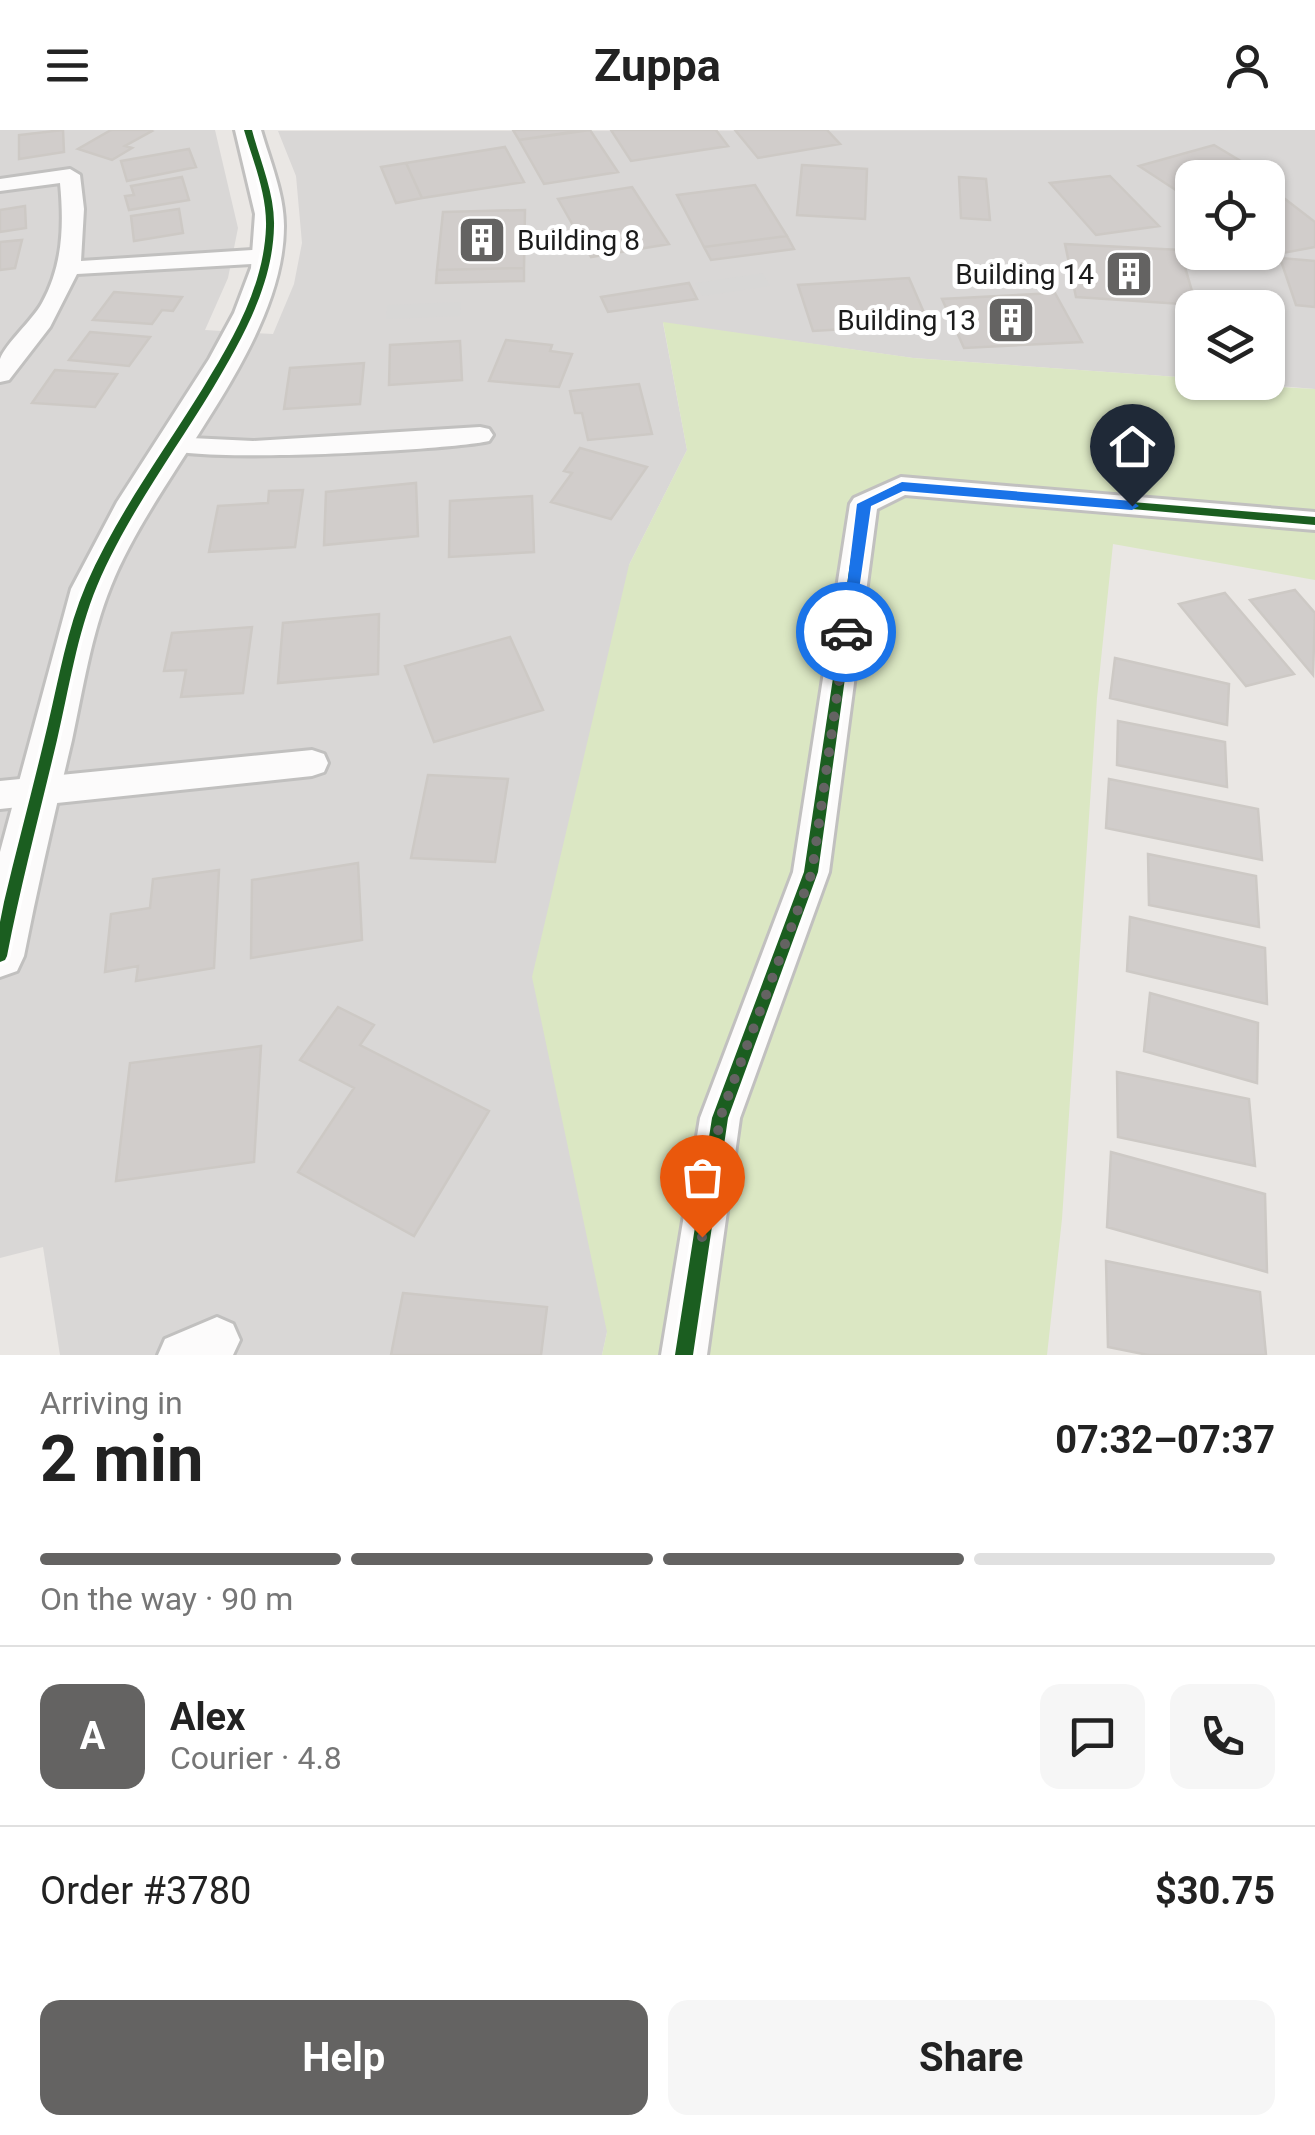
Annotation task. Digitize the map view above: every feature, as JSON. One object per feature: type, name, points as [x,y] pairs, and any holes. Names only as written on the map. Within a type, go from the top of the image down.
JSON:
[{"type":"street","points":[[0,956],[19,793],[91,588],[104,557],[242,328],[268,256],[270,226],[266,199],[248,130]]},
{"type":"street","points":[[0,186],[70,174],[76,214],[70,268],[58,302],[0,376]]},
{"type":"street","points":[[70,268],[268,256]]},
{"type":"street","points":[[170,445],[252,448],[480,435]]},
{"type":"street","points":[[684,1355],[720,1118],[812,872],[864,504],[902,486],[1315,521]]},
{"type":"street","points":[[19,793],[312,764]]},
{"type":"shaded area","points":[[0,130],[215,130],[238,228],[228,278],[205,330],[273,334],[294,284],[302,243],[296,176],[278,131],[1315,130],[1315,389],[1285,387],[1285,290],[1175,290],[1175,377],[913,358],[663,323],[687,450],[629,565],[607,1332],[602,1355],[60,1355],[43,1247],[0,1258]]},
{"type":"shaded area","points":[[763,273],[770,286],[702,296],[695,283]]},
{"type":"shaded area","points":[[461,302],[460,316],[386,319],[387,305]]},
{"type":"green space","points":[[663,322],[913,358],[1175,377],[1175,400],[1285,400],[1285,387],[1315,389],[1315,580],[1113,544],[1097,698],[1062,1219],[1047,1355],[602,1355],[607,1332],[532,977],[629,565],[687,450]]},
{"type":"building","points":[[63,130],[64,152],[19,159],[19,135]]},
{"type":"building","points":[[111,130],[152,131],[125,146],[132,148],[112,160],[78,149]]},
{"type":"building","points":[[513,130],[584,130],[519,140]]},
{"type":"building","points":[[590,130],[618,172],[544,184],[519,140]]},
{"type":"building","points":[[611,130],[716,130],[728,146],[631,161]]},
{"type":"building","points":[[735,130],[827,130],[840,144],[758,158]]},
{"type":"building","points":[[1214,145],[1239,160],[1175,160],[1175,190],[1139,166]]},
{"type":"building","points":[[505,147],[524,182],[422,198],[406,163]]},
{"type":"building","points":[[189,149],[196,167],[127,181],[121,161]]},
{"type":"building","points":[[406,163],[422,198],[396,203],[381,167]]},
{"type":"building","points":[[802,165],[867,169],[865,219],[797,215]]},
{"type":"building","points":[[1110,176],[1159,226],[1096,235],[1050,183]]},
{"type":"building","points":[[182,177],[189,200],[129,210],[125,196],[134,195],[131,186]]},
{"type":"building","points":[[959,177],[986,179],[990,220],[961,218]]},
{"type":"building","points":[[755,185],[787,236],[704,247],[677,195]]},
{"type":"building","points":[[632,187],[669,244],[591,257],[558,199]]},
{"type":"building","points":[[1285,199],[1315,222],[1315,247],[1285,253]]},
{"type":"building","points":[[25,206],[26,228],[0,232],[0,210]]},
{"type":"building","points":[[179,209],[183,233],[134,241],[131,216]]},
{"type":"building","name":"Building 8","points":[[525,210],[524,268],[437,270],[443,212]]},
{"type":"building","points":[[787,236],[794,249],[711,260],[704,247]]},
{"type":"building","points":[[22,240],[15,268],[0,270],[0,242]]},
{"type":"building","name":"Building 14","points":[[1065,244],[1175,250],[1175,270],[1186,270],[1192,290],[1175,290],[1175,304],[1076,297]]},
{"type":"building","points":[[1285,258],[1315,261],[1315,307],[1296,305],[1284,270]]},
{"type":"building","points":[[524,268],[524,281],[436,283],[437,270]]},
{"type":"building","points":[[909,278],[929,324],[813,331],[798,285]]},
{"type":"building","points":[[689,283],[697,299],[608,312],[601,297]]},
{"type":"building","points":[[114,292],[182,297],[173,311],[162,310],[152,324],[93,320]]},
{"type":"building","name":"Building 13","points":[[1055,293],[1082,342],[964,348],[942,299]]},
{"type":"building","points":[[90,332],[150,337],[129,366],[69,360]]},
{"type":"building","points":[[506,340],[552,345],[550,351],[572,354],[559,387],[489,381]]},
{"type":"building","points":[[460,341],[462,380],[389,385],[390,345]]},
{"type":"building","points":[[364,363],[360,404],[284,409],[290,368]]},
{"type":"building","points":[[55,370],[117,374],[95,407],[32,403]]},
{"type":"building","points":[[639,384],[652,434],[588,440],[582,413],[575,413],[570,391]]},
{"type":"building","points":[[580,448],[647,467],[611,519],[551,502],[572,473],[564,471]]},
{"type":"building","points":[[416,483],[418,536],[324,545],[326,492]]},
{"type":"building","points":[[303,490],[295,547],[209,552],[218,506],[268,503],[269,491]]},
{"type":"building","points":[[532,496],[534,552],[449,557],[450,501]]},
{"type":"building","points":[[1295,590],[1315,613],[1313,675],[1250,600]]},
{"type":"building","points":[[1225,593],[1294,674],[1246,686],[1179,604]]},
{"type":"building","points":[[379,614],[378,674],[278,683],[283,623]]},
{"type":"building","points":[[252,627],[243,693],[181,697],[186,670],[164,671],[172,633]]},
{"type":"building","points":[[510,637],[543,710],[434,742],[405,666]]},
{"type":"building","points":[[1115,658],[1229,684],[1227,725],[1110,698]]},
{"type":"building","points":[[1118,721],[1225,742],[1227,787],[1117,765]]},
{"type":"building","points":[[428,775],[508,779],[495,862],[411,858]]},
{"type":"building","points":[[1109,779],[1258,809],[1262,860],[1106,828]]},
{"type":"building","points":[[1148,854],[1256,876],[1259,927],[1149,905]]},
{"type":"building","points":[[358,863],[362,940],[251,958],[252,880]]},
{"type":"building","points":[[219,870],[214,968],[136,981],[138,966],[105,972],[111,914],[150,908],[153,879]]},
{"type":"building","points":[[1130,917],[1265,948],[1267,1004],[1127,971]]},
{"type":"building","points":[[1150,993],[1258,1023],[1257,1083],[1144,1051]]},
{"type":"building","points":[[338,1007],[374,1025],[360,1045],[489,1111],[414,1236],[298,1172],[354,1088],[300,1060]]},
{"type":"building","points":[[261,1046],[254,1162],[116,1181],[130,1063]]},
{"type":"building","points":[[1117,1072],[1249,1099],[1255,1166],[1118,1137]]},
{"type":"building","points":[[1111,1152],[1265,1194],[1267,1272],[1107,1227]]},
{"type":"building","points":[[1106,1261],[1260,1292],[1266,1355],[1148,1355],[1108,1347]]},
{"type":"building","points":[[403,1293],[547,1307],[541,1355],[391,1355]]},
{"type":"cycle path","points":[[0,956],[68,665],[90,589],[135,502],[225,359],[249,313],[265,268],[269,214],[248,130]]},
{"type":"cycle path","points":[[684,1355],[720,1118],[811,872],[864,504],[901,486],[1315,521]]},
{"type":"way so far","points":[[702,1237],[720,1118],[812,872],[846,632]]},
{"type":"place","name":"Building 8","points":[[482,240]]},
{"type":"place","name":"Building 14","points":[[1129,274]]},
{"type":"place","name":"Building 13","points":[[1011,320]]},
{"type":"route","points":[[846,632],[864,504],[882,494],[902,486],[1132,506]]}]
